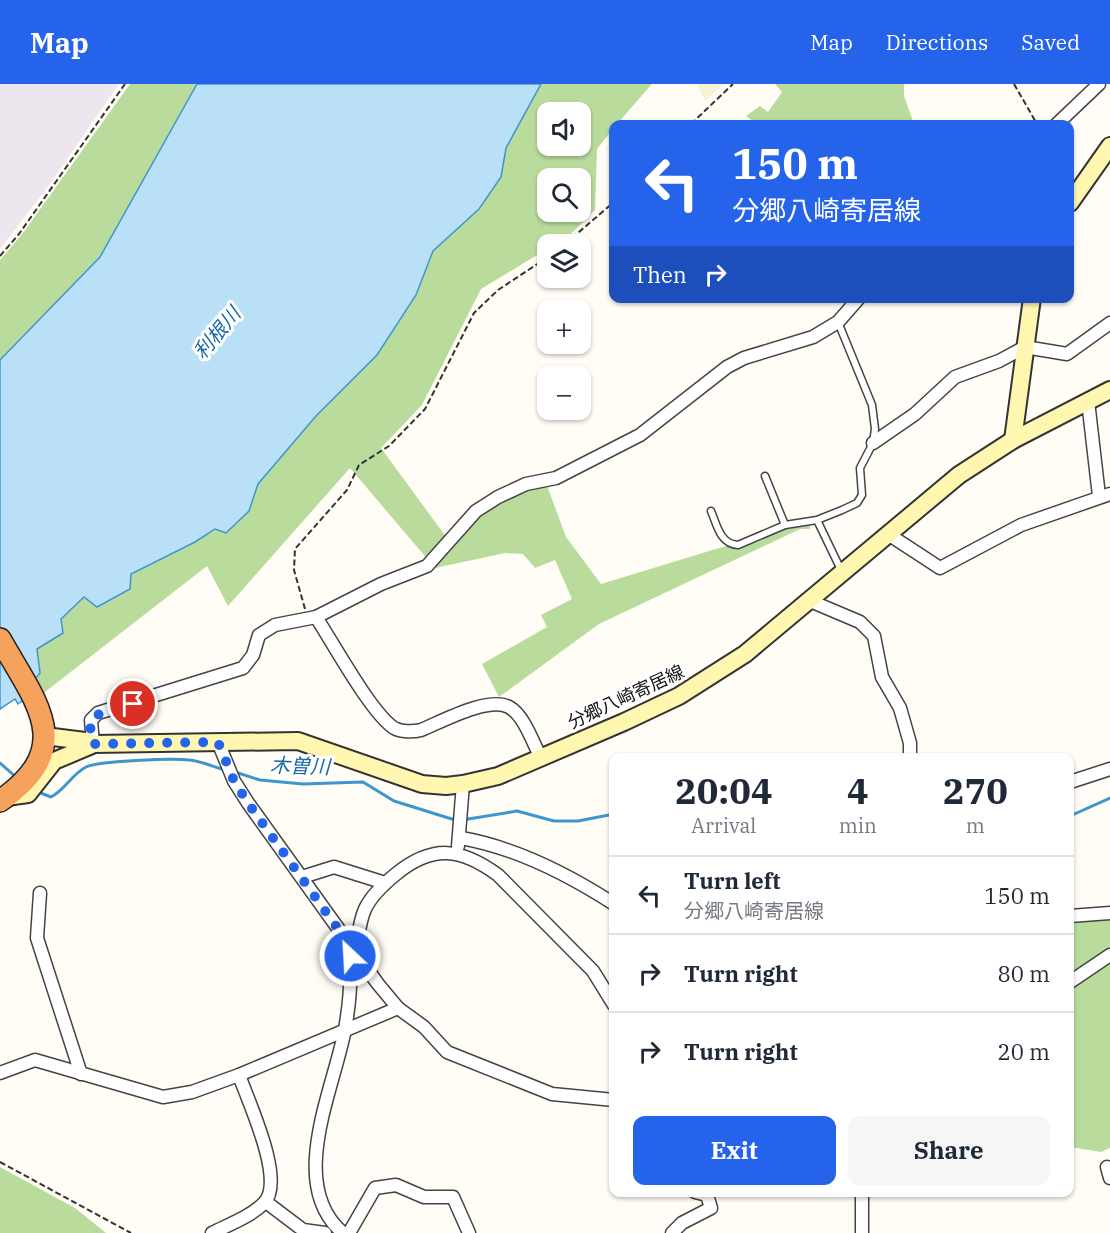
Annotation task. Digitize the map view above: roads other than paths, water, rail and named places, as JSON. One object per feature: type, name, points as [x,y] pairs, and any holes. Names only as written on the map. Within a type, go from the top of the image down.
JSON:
[{"type":"highway","points":[[0,639],[41,713],[45,736],[41,756],[20,790]]},
{"type":"main road","points":[[1074,197],[1110,146]]},
{"type":"main road","points":[[1013,440],[1031,303]]},
{"type":"main road","name":"分郷八崎寄居線","points":[[45,736],[93,744],[298,741],[422,784],[446,786],[498,776],[624,722],[706,680],[745,654],[959,475],[1013,440],[1110,390]]},
{"type":"main road","points":[[20,790],[54,761],[93,744]]},
{"type":"street","points":[[1061,120],[1099,84]]},
{"type":"street","points":[[93,744],[91,720],[98,713],[243,668],[253,655],[259,635],[275,625],[312,617],[381,584],[427,566],[476,511],[498,496],[526,484],[556,478],[640,435],[727,367],[744,358],[813,337],[838,322],[855,303]]},
{"type":"street","points":[[873,443],[915,414],[955,377],[999,361],[1025,347],[1067,354],[1110,323]]},
{"type":"street","points":[[888,534],[940,568],[1022,525],[1104,495],[1088,401]]},
{"type":"street","points":[[808,600],[860,622],[874,636],[882,677],[900,708],[910,743],[910,753]]},
{"type":"street","points":[[312,617],[376,710],[394,729],[412,732],[421,730],[484,705],[500,704],[510,707],[519,717],[542,758]]},
{"type":"street","points":[[218,742],[234,781],[351,948],[398,1008],[424,1027],[447,1052],[552,1094],[609,1100]]},
{"type":"street","points":[[1074,781],[1110,769]]},
{"type":"street","points":[[456,852],[461,834],[463,784]]},
{"type":"street","points":[[461,834],[531,860],[609,901]]},
{"type":"street","points":[[344,1233],[334,1225],[322,1202],[315,1166],[317,1144],[345,1030],[351,948],[365,909],[385,883],[414,859],[431,854],[456,852],[481,862],[498,875],[593,971],[609,997]]},
{"type":"street","points":[[302,877],[334,867],[385,883]]},
{"type":"street","points":[[40,893],[36,938],[81,1074]]},
{"type":"street","points":[[1074,916],[1110,913]]},
{"type":"street","points":[[1074,979],[1110,955]]},
{"type":"street","points":[[0,1073],[35,1060],[163,1097],[192,1092],[238,1075],[398,1008]]},
{"type":"street","points":[[212,1233],[250,1215],[266,1202],[272,1171],[238,1075]]},
{"type":"street","points":[[349,1233],[375,1188],[396,1185],[424,1197],[453,1197],[469,1233]]},
{"type":"street","points":[[672,1233],[682,1223],[711,1208],[707,1197]]},
{"type":"street","points":[[862,1197],[862,1233]]},
{"type":"street","points":[[266,1202],[303,1230],[325,1233]]},
{"type":"lane","points":[[711,511],[721,535],[732,545],[785,525],[817,520],[857,503],[862,495],[860,468],[873,443],[875,429],[872,405],[838,322]]},
{"type":"lane","points":[[765,476],[785,525]]},
{"type":"lane","points":[[817,520],[843,573]]},
{"type":"water","name":"利根川","points":[[197,84],[541,84],[506,148],[501,177],[479,209],[433,251],[416,295],[377,355],[316,416],[258,484],[249,511],[226,533],[215,529],[195,542],[131,574],[130,589],[97,607],[84,597],[61,619],[63,633],[37,649],[40,673],[35,679],[39,688],[18,704],[15,699],[0,709],[0,360],[100,257]]},
{"type":"waterway","name":"木曽川","points":[[38,792],[51,797],[81,770],[105,763],[180,759],[225,770]]},
{"type":"waterway","name":"木曽川","points":[[0,763],[17,778]]},
{"type":"waterway","name":"木曽川","points":[[235,772],[260,780],[303,784],[363,782],[394,801],[455,820]]},
{"type":"waterway","name":"木曽川","points":[[1074,814],[1110,798]]},
{"type":"waterway","name":"木曽川","points":[[462,820],[517,811],[554,821],[578,821],[609,815]]}]
